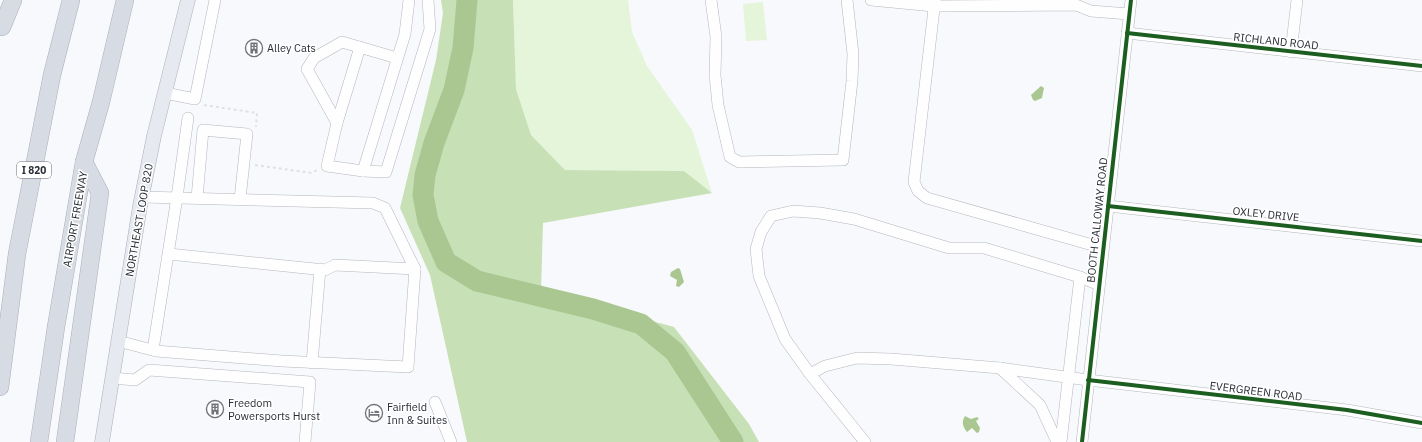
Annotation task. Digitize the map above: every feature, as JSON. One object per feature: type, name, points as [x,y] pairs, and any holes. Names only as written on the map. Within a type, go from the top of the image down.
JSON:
[{"type":"highway","points":[[1,31],[13,0]]},
{"type":"highway","name":"I 820","points":[[0,387],[18,254],[52,75],[71,0]]},
{"type":"highway","name":"AIRPORT FREEWAY","points":[[40,442],[56,327],[84,162],[101,102],[125,0]]},
{"type":"highway","points":[[65,442],[100,193],[84,162]]},
{"type":"main road","points":[[1,31],[9,0]]},
{"type":"main road","name":"NORTHEAST LOOP 820","points":[[102,442],[142,197],[154,136],[188,0]]},
{"type":"street","points":[[165,93],[195,99],[216,0]]},
{"type":"street","points":[[363,171],[398,58],[404,34],[409,0]]},
{"type":"street","points":[[360,47],[337,123],[328,166],[363,171],[386,172],[430,29],[428,0]]},
{"type":"street","points":[[710,0],[716,38],[714,75],[718,105],[730,157],[739,162],[843,160],[852,82],[853,54],[847,0]]},
{"type":"street","points":[[871,0],[934,3],[1081,3],[1091,11],[1129,14]]},
{"type":"street","name":"BOOTH CALLOWAY ROAD","points":[[1082,442],[1131,0]]},
{"type":"street","points":[[1291,52],[1297,0]]},
{"type":"street","points":[[934,3],[914,182],[918,191],[927,198],[1103,248]]},
{"type":"street","name":"RICHLAND ROAD","points":[[1127,33],[1422,66]]},
{"type":"street","points":[[337,123],[307,69],[314,58],[342,42],[398,58]]},
{"type":"street","points":[[153,350],[169,254],[188,118]]},
{"type":"street","points":[[197,198],[203,130],[247,134],[240,199]]},
{"type":"street","points":[[118,341],[153,350],[408,368],[415,269],[385,208],[373,202],[142,197]]},
{"type":"street","name":"OXLEY DRIVE","points":[[1108,206],[1422,240]]},
{"type":"street","points":[[865,442],[810,374],[785,340],[759,276],[756,249],[761,232],[771,216],[793,211],[820,212],[854,219],[949,248],[984,248],[1080,277],[1099,285]]},
{"type":"street","points":[[169,254],[325,270],[335,265],[415,269]]},
{"type":"street","points":[[312,362],[320,269]]},
{"type":"street","points":[[1060,442],[1080,277]]},
{"type":"street","name":"EVERGREEN ROAD","points":[[810,374],[825,366],[857,358],[891,359],[1000,368],[1088,380],[1347,410],[1422,423]]},
{"type":"street","points":[[1000,368],[1040,405],[1057,442]]},
{"type":"street","points":[[112,378],[136,380],[149,370],[310,382],[305,442]]},
{"type":"street","points":[[435,402],[451,442]]},
{"type":"path","points":[[195,99],[206,106],[257,113],[256,128]]},
{"type":"path","points":[[252,164],[312,173],[328,166]]},
{"type":"shaded area","points":[[441,0],[513,0],[516,89],[531,135],[565,170],[684,171],[712,193],[543,223],[541,291],[674,327],[749,424],[759,442],[467,442],[430,275],[400,208],[436,60],[443,13]]},
{"type":"shaded area","points":[[513,0],[628,0],[632,32],[647,66],[692,130],[712,193],[684,171],[565,170],[531,135],[516,89]]},
{"type":"shaded area","points":[[763,2],[767,40],[746,41],[743,4]]},
{"type":"shaded area","points":[[1041,86],[1044,88],[1042,98],[1035,101],[1031,95]]},
{"type":"shaded area","points":[[678,268],[680,269],[684,282],[679,287],[676,286],[677,280],[670,276],[671,272]]},
{"type":"shaded area","points":[[965,416],[971,419],[977,417],[979,419],[976,421],[980,428],[979,432],[977,433],[972,428],[967,432],[963,424]]},
{"type":"waterway","points":[[467,0],[463,48],[454,90],[434,143],[425,175],[423,195],[428,221],[446,262],[477,281],[593,309],[641,324],[675,352],[733,442]]},
{"type":"cycle path","points":[[1082,442],[1131,0]]},
{"type":"cycle path","points":[[1127,33],[1422,66]]},
{"type":"cycle path","points":[[1108,206],[1422,241]]},
{"type":"cycle path","points":[[1088,380],[1347,410],[1422,423]]},
{"type":"place","name":"Alley Cats","points":[[254,48]]},
{"type":"place","name":"Freedom Powersports Hurst","points":[[215,409]]},
{"type":"place","name":"Fairfield Inn & Suites","points":[[374,413]]}]
